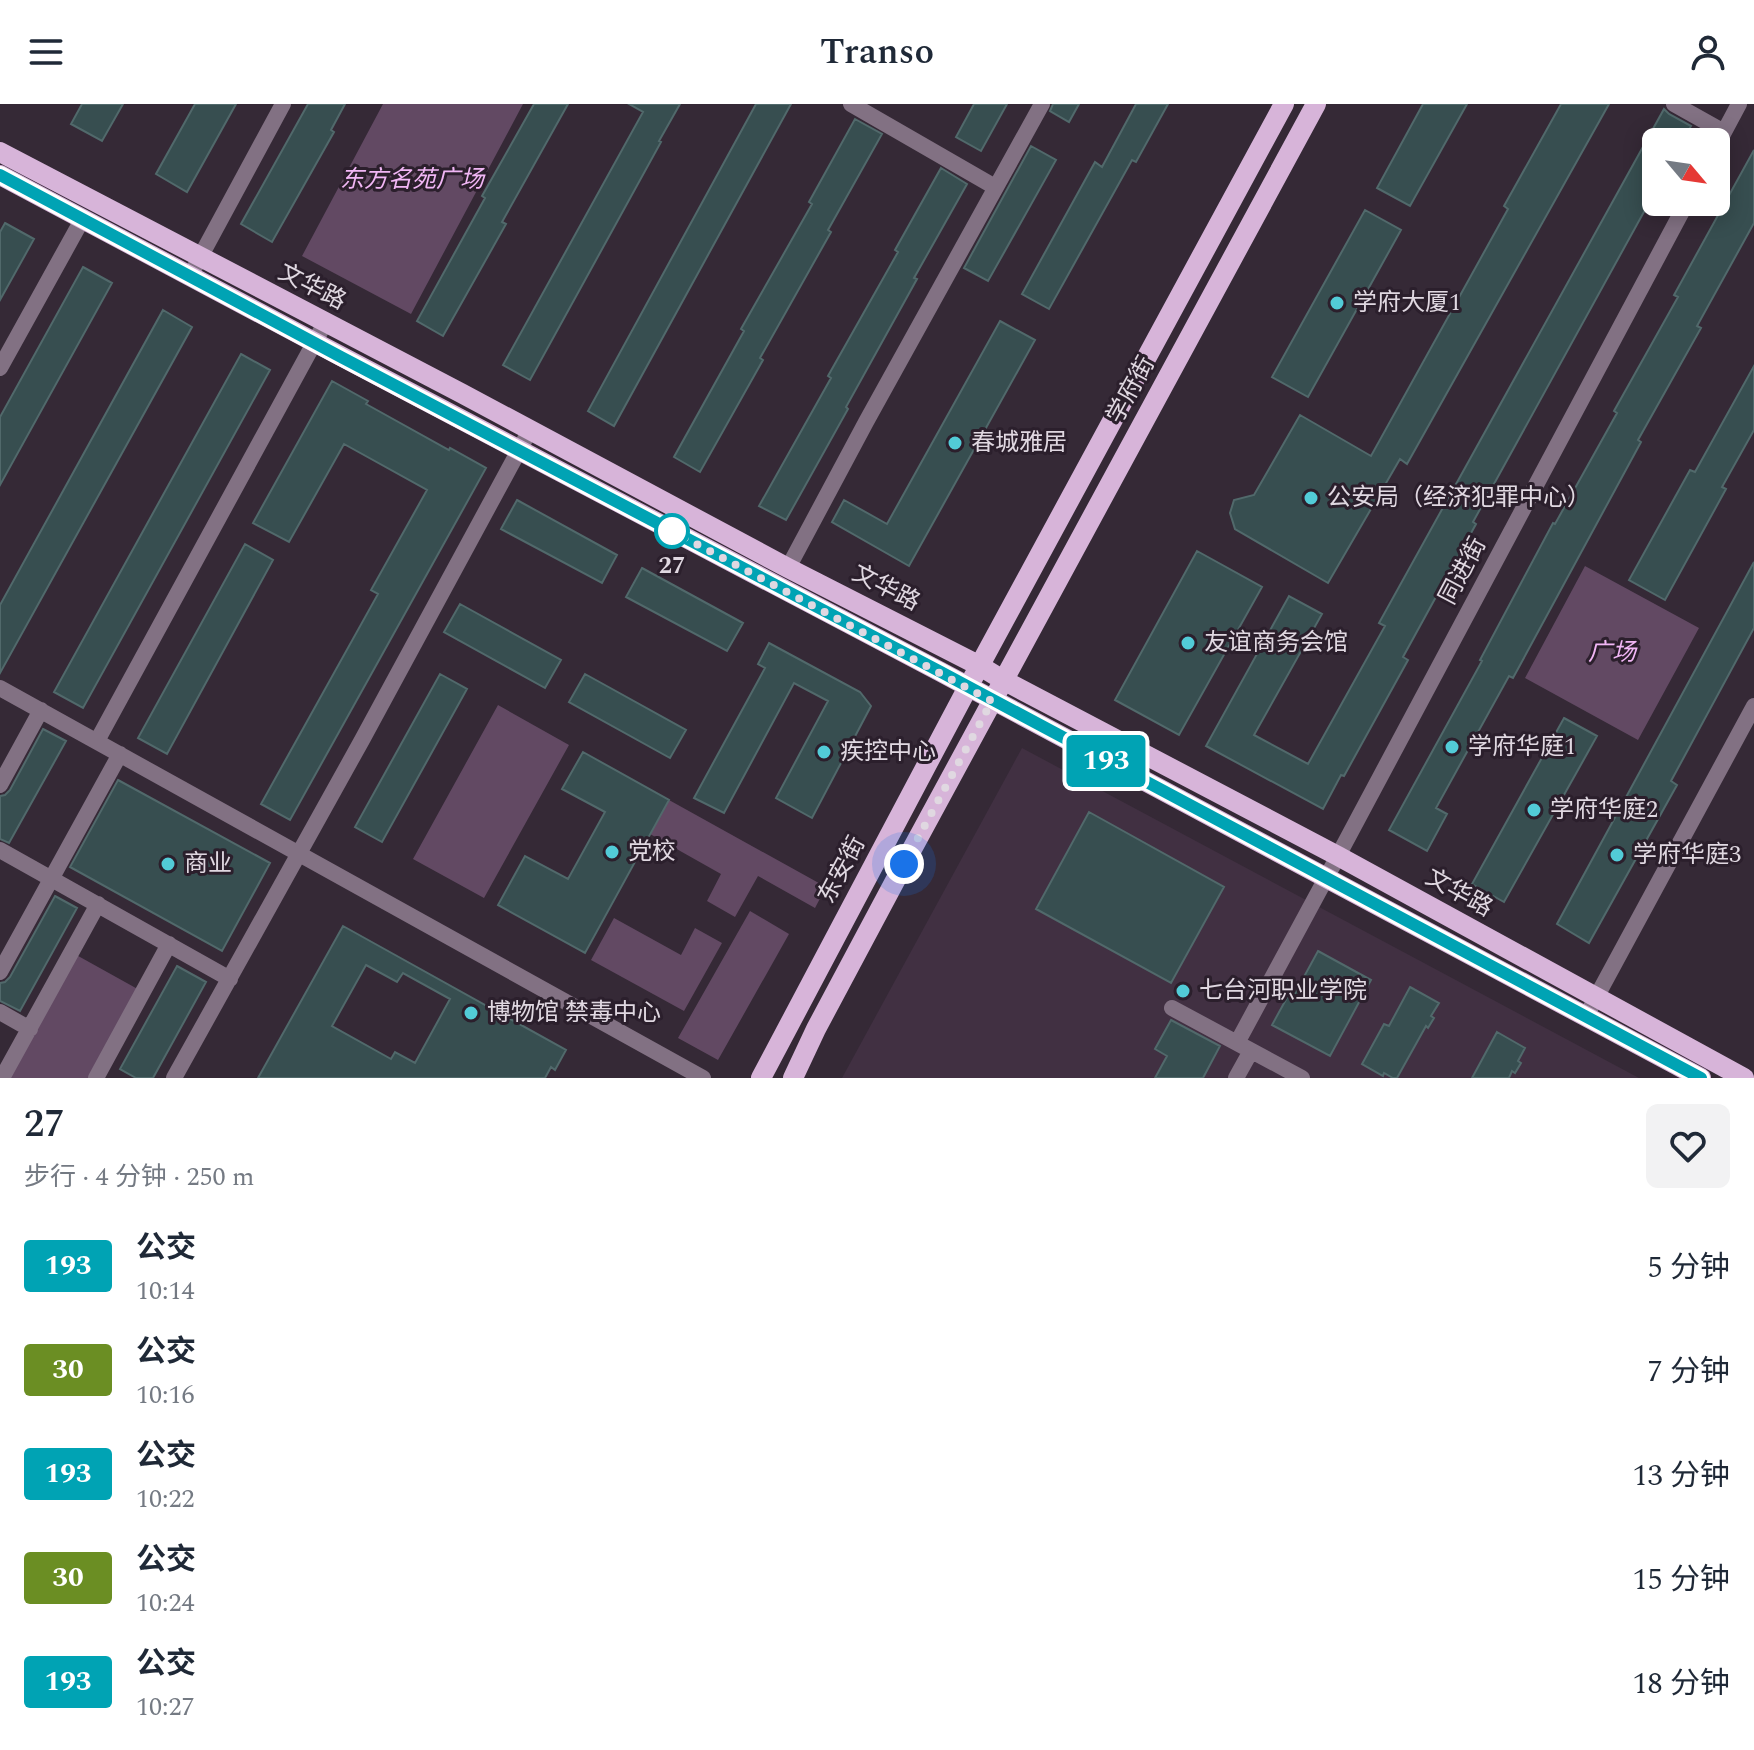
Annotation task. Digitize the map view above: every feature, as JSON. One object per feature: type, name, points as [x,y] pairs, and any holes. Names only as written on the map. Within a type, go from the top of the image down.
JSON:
[{"type":"main road","name":"学府街","points":[[968,687],[1284,104]]},
{"type":"main road","name":"学府街","points":[[992,701],[1316,104]]},
{"type":"main road","name":"文华路","points":[[0,152],[316,343],[1327,877],[1744,1078]]},
{"type":"main road","name":"文华路","points":[[0,175],[83,218],[325,323],[1338,856],[1592,1007],[1701,1078]]},
{"type":"main road","name":"东安街","points":[[761,1078],[968,687]]},
{"type":"main road","points":[[793,1078],[823,1015],[992,701]]},
{"type":"street","points":[[194,267],[283,104]]},
{"type":"street","points":[[851,104],[995,187]]},
{"type":"street","points":[[788,568],[1042,104]]},
{"type":"street","points":[[1674,104],[1717,128]]},
{"type":"street","points":[[1726,128],[1739,104]]},
{"type":"street","name":"同进街","points":[[1236,1078],[1244,1047],[1327,877],[1680,216]]},
{"type":"street","points":[[0,368],[83,218]]},
{"type":"street","points":[[97,741],[325,323]]},
{"type":"street","points":[[174,1078],[530,430]]},
{"type":"street","points":[[0,688],[703,1078]]},
{"type":"street","points":[[1592,1007],[1754,706]]},
{"type":"street","points":[[0,785],[41,710]]},
{"type":"street","points":[[0,972],[120,754]]},
{"type":"street","points":[[0,850],[230,979]]},
{"type":"street","points":[[2,1078],[98,904]]},
{"type":"street","points":[[103,1076],[169,944]]},
{"type":"street","points":[[1172,1008],[1302,1078]]},
{"type":"street","points":[[0,1012],[30,1029]]},
{"type":"shaded area","name":"七台河职业学院","points":[[1022,748],[1639,1078],[842,1078]]},
{"type":"green space","name":"东方名苑广场","points":[[383,104],[523,104],[411,314],[302,256]]},
{"type":"green space","name":"广场","points":[[1585,566],[1699,628],[1638,740],[1525,678]]},
{"type":"green space","points":[[498,705],[569,745],[484,898],[413,859]]},
{"type":"green space","points":[[669,800],[826,887],[815,908],[758,876],[735,917],[707,901],[721,874],[650,834]]},
{"type":"green space","points":[[750,911],[789,934],[718,1060],[678,1038]]},
{"type":"green space","points":[[614,918],[681,955],[695,928],[722,943],[684,1011],[591,960]]},
{"type":"green space","points":[[71,952],[143,992],[96,1078],[2,1078]]},
{"type":"building","points":[[82,104],[123,104],[102,141],[71,124]]},
{"type":"building","points":[[195,104],[236,104],[187,192],[156,174]]},
{"type":"building","points":[[308,104],[345,104],[331,130],[334,132],[272,242],[241,224]]},
{"type":"building","points":[[534,104],[568,104],[443,336],[417,321]]},
{"type":"building","points":[[629,104],[680,104],[530,380],[503,365],[643,112]]},
{"type":"building","points":[[756,104],[791,104],[614,426],[588,411]]},
{"type":"building","points":[[974,104],[1007,104],[981,151],[956,137]]},
{"type":"building","points":[[1053,104],[1079,104],[1069,122],[1050,111]]},
{"type":"building","points":[[1136,104],[1168,104],[1136,162],[1132,160],[1049,309],[1022,294],[1095,162],[1102,167]]},
{"type":"building","points":[[1423,104],[1467,104],[1410,206],[1377,188]]},
{"type":"building","points":[[1561,104],[1609,104],[1407,464],[1400,459],[1328,583],[1235,529],[1230,513],[1234,500],[1254,495],[1300,415],[1371,456],[1508,209],[1504,206]]},
{"type":"building","points":[[1664,109],[1691,126],[1690,128],[1653,128]]},
{"type":"building","points":[[855,119],[882,134],[700,472],[674,457]]},
{"type":"building","points":[[1031,146],[1056,160],[988,281],[964,268]]},
{"type":"building","points":[[1642,149],[1642,215],[1473,522],[1476,524],[1403,657],[1408,660],[1323,809],[1206,746],[1289,596],[1322,614],[1254,735],[1308,764],[1385,626],[1379,623]]},
{"type":"building","points":[[1754,150],[1754,223],[1697,326],[1701,328],[1638,440],[1641,442],[1513,678],[1509,676],[1436,808],[1447,814],[1427,851],[1389,830],[1553,523],[1617,413],[1614,411],[1678,297],[1674,295],[1718,216],[1730,216],[1730,194]]},
{"type":"building","points":[[941,168],[967,184],[786,520],[759,506],[831,378],[828,376]]},
{"type":"building","name":"学府大厦1","points":[[1365,210],[1401,230],[1308,397],[1272,377]]},
{"type":"building","points":[[5,223],[34,239],[0,300],[0,232]]},
{"type":"building","points":[[83,267],[112,283],[0,485],[0,417]]},
{"type":"building","points":[[163,310],[192,327],[0,673],[0,605]]},
{"type":"building","name":"春城雅居","points":[[1000,321],[1035,340],[909,566],[832,522],[844,500],[887,524]]},
{"type":"building","points":[[241,354],[270,370],[83,708],[54,692]]},
{"type":"building","points":[[1754,366],[1754,430],[1722,487],[1726,489],[1665,600],[1629,580],[1690,470],[1695,472]]},
{"type":"building","points":[[332,381],[368,401],[366,404],[486,468],[290,820],[261,804],[378,594],[371,590],[427,490],[344,444],[289,542],[253,523]]},
{"type":"building","points":[[517,500],[617,555],[602,583],[501,529]]},
{"type":"building","points":[[245,544],[273,560],[167,754],[138,738]]},
{"type":"building","name":"友谊商务会馆","points":[[1197,551],[1262,587],[1179,735],[1115,700]]},
{"type":"building","points":[[1754,562],[1754,628],[1671,781],[1677,785],[1589,943],[1557,924]]},
{"type":"building","points":[[642,568],[743,623],[727,651],[626,597]]},
{"type":"building","points":[[460,604],[561,660],[545,688],[444,632]]},
{"type":"building","points":[[769,643],[860,692],[871,706],[812,818],[776,798],[828,701],[794,683],[724,813],[694,798],[765,668],[758,664]]},
{"type":"building","points":[[440,674],[467,689],[382,842],[355,827]]},
{"type":"building","points":[[585,674],[686,730],[670,758],[569,702]]},
{"type":"building","name":"学府华庭2","points":[[1564,718],[1597,736],[1504,902],[1472,884]]},
{"type":"building","points":[[43,729],[66,741],[9,843],[0,839],[0,796],[10,790]]},
{"type":"building","name":"党校","points":[[583,752],[669,800],[585,953],[498,905],[525,856],[568,879],[605,812],[562,789]]},
{"type":"building","name":"商业","points":[[118,780],[270,863],[222,951],[70,867]]},
{"type":"building","points":[[1089,812],[1224,887],[1171,983],[1036,909]]},
{"type":"building","points":[[55,896],[77,908],[20,1011],[0,1001],[0,983],[10,977]]},
{"type":"building","name":"博物馆 禁毒中心","points":[[343,926],[566,1050],[555,1070],[551,1067],[545,1078],[258,1078]],"holes":[[[366,965],[397,982],[403,973],[450,999],[415,1063],[395,1052],[391,1059],[332,1026]]]},
{"type":"building","points":[[1318,951],[1371,980],[1330,1056],[1272,1025],[1289,994],[1293,997]]},
{"type":"building","points":[[177,966],[206,982],[153,1078],[136,1078],[120,1069]]},
{"type":"building","points":[[1410,987],[1439,1003],[1431,1016],[1434,1018],[1428,1028],[1426,1026],[1397,1078],[1384,1073],[1383,1076],[1362,1064],[1384,1024],[1389,1026]]},
{"type":"building","points":[[1171,1020],[1220,1046],[1203,1078],[1155,1078],[1167,1056],[1155,1049]]},
{"type":"building","points":[[1497,1032],[1525,1048],[1518,1061],[1521,1063],[1509,1078],[1472,1078]]},
{"type":"bus line","name":"193","points":[[0,175],[1701,1078]]},
{"type":"place","name":"学府大厦1","points":[[1337,303]]},
{"type":"place","name":"春城雅居","points":[[955,443]]},
{"type":"place","name":"公安局（经济犯罪中心）","points":[[1311,498]]},
{"type":"place","name":"27","points":[[672,531]]},
{"type":"place","name":"友谊商务会馆","points":[[1188,643]]},
{"type":"place","name":"学府华庭1","points":[[1452,747]]},
{"type":"place","name":"疾控中心","points":[[824,752]]},
{"type":"place","name":"学府华庭2","points":[[1534,810]]},
{"type":"place","name":"党校","points":[[612,852]]},
{"type":"place","name":"学府华庭3","points":[[1617,855]]},
{"type":"place","name":"商业","points":[[168,864]]},
{"type":"place","name":"七台河职业学院","points":[[1183,991]]},
{"type":"place","name":"博物馆 禁毒中心","points":[[471,1013]]},
{"type":"route","points":[[672,531],[992,701],[904,864]]}]
